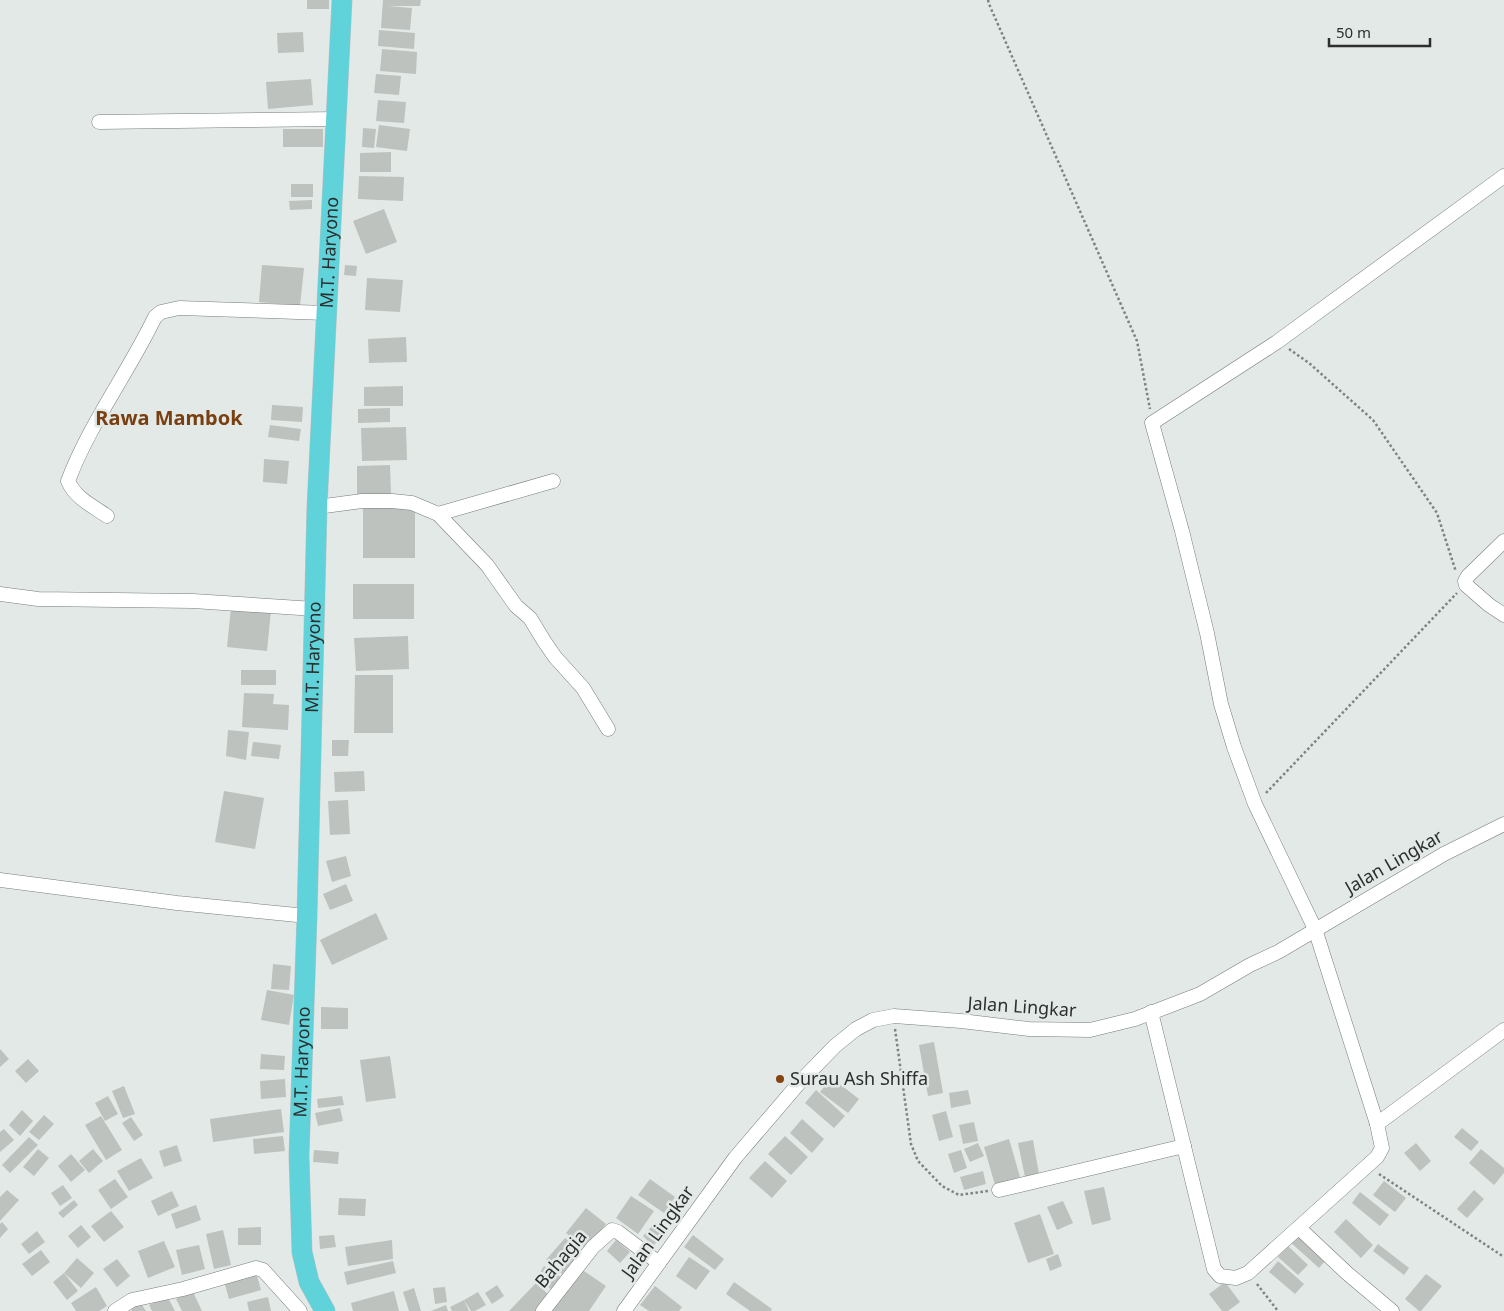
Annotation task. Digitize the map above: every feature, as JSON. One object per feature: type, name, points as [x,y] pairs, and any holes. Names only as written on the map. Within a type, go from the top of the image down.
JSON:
[{"type":"highway","name":"M.T. Haryono","points":[[325,1311],[309,1282],[302,1252],[299,1156],[317,508],[342,0]]},
{"type":"street","points":[[99,122],[337,119]]},
{"type":"street","points":[[1151,1012],[1214,1269],[1220,1276],[1236,1278],[1248,1273],[1299,1228],[1378,1157],[1382,1148],[1377,1124],[1315,929],[1255,804],[1221,704],[1185,540],[1152,423],[1277,342],[1504,176]]},
{"type":"street","points":[[107,516],[71,489],[68,481],[91,432],[155,318],[161,312],[179,308],[326,313]]},
{"type":"street","points":[[438,514],[553,481]]},
{"type":"street","points":[[317,508],[362,501],[392,500],[412,503],[438,514],[487,565],[516,606],[530,618],[555,657],[584,688],[608,729]]},
{"type":"street","points":[[1504,541],[1468,576],[1464,587],[1504,615]]},
{"type":"street","points":[[0,594],[38,599],[192,601],[315,609]]},
{"type":"street","name":"Jalan Lingkar","points":[[624,1311],[735,1158],[800,1082],[856,1029],[873,1020],[894,1016],[1029,1029],[1090,1030],[1135,1019],[1200,994],[1250,965],[1278,952],[1444,854],[1504,824]]},
{"type":"street","points":[[0,880],[176,903],[307,916]]},
{"type":"street","points":[[1377,1124],[1504,1030]]},
{"type":"street","points":[[999,1190],[1184,1146]]},
{"type":"street","points":[[1299,1228],[1348,1274],[1392,1311]]},
{"type":"street","name":"Bahagia","points":[[543,1311],[593,1247],[612,1230],[618,1232],[659,1263]]},
{"type":"street","points":[[115,1311],[137,1298],[184,1289],[256,1268],[263,1270],[300,1311]]},
{"type":"path","points":[[988,0],[1137,341],[1152,423]]},
{"type":"path","points":[[1255,804],[1464,587],[1436,513],[1373,420],[1309,363],[1277,342]]},
{"type":"path","points":[[894,1016],[911,1144],[918,1161],[942,1186],[959,1195],[999,1190]]},
{"type":"path","points":[[1367,1167],[1504,1257]]},
{"type":"path","points":[[1248,1273],[1278,1311]]},
{"type":"building","points":[[307,0],[329,0],[329,9],[307,9]]},
{"type":"building","points":[[383,0],[421,0],[420,6],[388,6],[412,8],[410,30],[381,28]]},
{"type":"building","points":[[379,30],[415,33],[414,49],[378,46]]},
{"type":"building","points":[[303,32],[304,52],[278,53],[277,33]]},
{"type":"building","points":[[382,49],[417,52],[416,74],[380,71]]},
{"type":"building","points":[[376,74],[401,76],[399,95],[374,93]]},
{"type":"building","points":[[311,79],[313,105],[268,109],[266,82]]},
{"type":"building","points":[[378,100],[406,102],[404,123],[376,121]]},
{"type":"building","points":[[379,125],[410,129],[407,151],[376,147]]},
{"type":"building","points":[[363,128],[376,129],[374,148],[362,147]]},
{"type":"building","points":[[283,129],[323,129],[323,147],[283,147]]},
{"type":"building","points":[[391,152],[391,172],[360,172],[360,153]]},
{"type":"building","points":[[359,176],[404,177],[403,201],[358,199]]},
{"type":"building","points":[[291,184],[313,184],[313,197],[291,197]]},
{"type":"building","points":[[312,200],[312,209],[290,210],[289,201]]},
{"type":"building","points":[[384,209],[397,242],[366,254],[353,221]]},
{"type":"building","points":[[262,265],[304,268],[300,306],[259,302]]},
{"type":"building","points":[[345,265],[357,266],[356,276],[344,275]]},
{"type":"building","points":[[367,278],[403,280],[400,312],[365,310]]},
{"type":"building","points":[[406,337],[407,362],[369,363],[368,339]]},
{"type":"building","points":[[403,386],[403,406],[364,406],[364,387]]},
{"type":"building","points":[[272,405],[303,407],[302,422],[271,420]]},
{"type":"building","points":[[390,408],[390,422],[358,423],[358,409]]},
{"type":"building","points":[[270,425],[301,429],[299,441],[268,437]]},
{"type":"building","points":[[406,427],[407,460],[362,461],[361,428]]},
{"type":"building","points":[[264,459],[289,461],[287,484],[263,482]]},
{"type":"building","points":[[390,465],[391,494],[357,495],[357,466]]},
{"type":"building","points":[[363,508],[415,508],[415,558],[363,558]]},
{"type":"building","points":[[353,584],[414,584],[414,619],[353,619]]},
{"type":"building","points":[[231,607],[271,610],[267,651],[227,647]]},
{"type":"building","points":[[408,636],[409,669],[356,671],[354,638]]},
{"type":"building","points":[[241,670],[276,670],[276,685],[241,685]]},
{"type":"building","points":[[355,675],[393,675],[393,733],[354,733]]},
{"type":"building","points":[[244,693],[274,694],[273,704],[289,705],[288,730],[242,727]]},
{"type":"building","points":[[228,730],[249,732],[246,760],[226,756]]},
{"type":"building","points":[[332,740],[349,740],[348,756],[332,756]]},
{"type":"building","points":[[253,742],[281,745],[279,759],[251,756]]},
{"type":"building","points":[[364,771],[365,791],[335,792],[334,772]]},
{"type":"building","points":[[224,791],[264,798],[255,849],[215,842]]},
{"type":"building","points":[[348,800],[350,834],[330,835],[328,801]]},
{"type":"building","points":[[346,856],[351,876],[332,882],[326,861]]},
{"type":"building","points":[[346,884],[353,901],[330,910],[323,894]]},
{"type":"building","points":[[376,913],[388,939],[332,965],[320,940]]},
{"type":"building","points":[[273,964],[291,966],[289,990],[271,989]]},
{"type":"building","points":[[267,990],[294,995],[289,1025],[261,1020]]},
{"type":"building","points":[[321,1007],[348,1008],[348,1029],[321,1029]]},
{"type":"building","points":[[934,1042],[943,1093],[928,1096],[919,1045]]},
{"type":"building","points":[[0,1049],[9,1059],[0,1067]]},
{"type":"building","points":[[261,1054],[285,1056],[284,1070],[260,1069]]},
{"type":"building","points":[[390,1056],[396,1098],[366,1102],[360,1060]]},
{"type":"building","points":[[28,1059],[39,1071],[26,1083],[15,1071]]},
{"type":"building","points":[[832,1078],[859,1099],[848,1113],[820,1092]]},
{"type":"building","points":[[285,1079],[286,1097],[261,1099],[260,1081]]},
{"type":"building","points":[[124,1086],[135,1114],[123,1118],[112,1091]]},
{"type":"building","points":[[816,1090],[845,1116],[834,1128],[805,1103]]},
{"type":"building","points":[[968,1090],[971,1104],[951,1108],[949,1093]]},
{"type":"building","points":[[108,1096],[118,1114],[105,1121],[95,1103]]},
{"type":"building","points":[[342,1096],[344,1105],[318,1108],[317,1099]]},
{"type":"building","points":[[340,1108],[343,1121],[318,1126],[315,1113]]},
{"type":"building","points":[[281,1109],[284,1132],[213,1142],[210,1119]]},
{"type":"building","points":[[22,1110],[33,1121],[20,1136],[9,1125]]},
{"type":"building","points":[[946,1111],[953,1137],[939,1141],[932,1115]]},
{"type":"building","points":[[44,1115],[54,1124],[39,1140],[29,1132]]},
{"type":"building","points":[[101,1116],[122,1150],[106,1160],[85,1125]]},
{"type":"building","points":[[131,1117],[143,1135],[134,1141],[122,1123]]},
{"type":"building","points":[[802,1119],[824,1139],[812,1153],[790,1133]]},
{"type":"building","points":[[974,1122],[978,1141],[963,1144],[959,1125]]},
{"type":"building","points":[[1462,1128],[1479,1142],[1471,1151],[1454,1137]]},
{"type":"building","points":[[4,1129],[14,1140],[0,1152],[0,1132]]},
{"type":"building","points":[[283,1136],[285,1151],[254,1154],[253,1139]]},
{"type":"building","points":[[785,1136],[808,1157],[791,1175],[768,1154]]},
{"type":"building","points":[[29,1137],[38,1145],[10,1173],[2,1165]]},
{"type":"building","points":[[1009,1139],[1020,1177],[995,1185],[984,1147]]},
{"type":"building","points":[[1033,1140],[1039,1174],[1025,1177],[1018,1143]]},
{"type":"building","points":[[978,1143],[984,1156],[970,1162],[964,1149]]},
{"type":"building","points":[[1416,1143],[1431,1161],[1420,1171],[1404,1153]]},
{"type":"building","points":[[177,1145],[182,1161],[164,1167],[159,1151]]},
{"type":"building","points":[[38,1149],[49,1158],[34,1176],[23,1167]]},
{"type":"building","points":[[93,1149],[103,1161],[89,1173],[79,1161]]},
{"type":"building","points":[[1481,1149],[1504,1168],[1504,1173],[1494,1185],[1469,1163]]},
{"type":"building","points":[[314,1150],[339,1152],[338,1164],[313,1162]]},
{"type":"building","points":[[961,1150],[967,1168],[954,1173],[948,1154]]},
{"type":"building","points":[[71,1154],[85,1170],[71,1182],[58,1166]]},
{"type":"building","points":[[141,1158],[153,1178],[129,1191],[117,1171]]},
{"type":"building","points":[[765,1161],[787,1181],[772,1198],[749,1178]]},
{"type":"building","points":[[983,1171],[986,1184],[964,1190],[960,1177]]},
{"type":"building","points":[[115,1179],[128,1197],[111,1209],[98,1190]]},
{"type":"building","points":[[650,1179],[675,1197],[664,1213],[638,1195]]},
{"type":"building","points":[[1384,1181],[1406,1198],[1395,1212],[1373,1195]]},
{"type":"building","points":[[63,1185],[72,1198],[60,1206],[51,1193]]},
{"type":"building","points":[[1104,1187],[1111,1220],[1092,1225],[1084,1191]]},
{"type":"building","points":[[7,1190],[19,1200],[0,1221],[0,1197]]},
{"type":"building","points":[[1474,1190],[1484,1199],[1467,1218],[1457,1209]]},
{"type":"building","points":[[172,1191],[179,1206],[158,1216],[151,1201]]},
{"type":"building","points":[[1360,1192],[1389,1215],[1380,1226],[1352,1203]]},
{"type":"building","points":[[631,1196],[654,1211],[638,1234],[616,1218]]},
{"type":"building","points":[[339,1198],[366,1199],[365,1216],[338,1215]]},
{"type":"building","points":[[74,1200],[78,1205],[63,1218],[58,1213]]},
{"type":"building","points":[[1063,1201],[1073,1223],[1057,1230],[1047,1207]]},
{"type":"building","points":[[196,1205],[201,1220],[176,1229],[171,1214]]},
{"type":"building","points":[[586,1208],[606,1224],[587,1249],[566,1233]]},
{"type":"building","points":[[111,1211],[124,1227],[104,1242],[91,1226]]},
{"type":"building","points":[[1040,1214],[1054,1254],[1028,1263],[1014,1223]]},
{"type":"building","points":[[1346,1219],[1373,1245],[1361,1258],[1334,1232]]},
{"type":"building","points":[[2,1222],[8,1229],[0,1238],[0,1224]]},
{"type":"building","points":[[655,1223],[666,1232],[653,1246],[643,1236]]},
{"type":"building","points":[[81,1225],[91,1237],[78,1248],[68,1236]]},
{"type":"building","points":[[261,1227],[261,1245],[238,1245],[238,1228]]},
{"type":"building","points":[[223,1230],[231,1265],[214,1269],[206,1234]]},
{"type":"building","points":[[37,1231],[45,1242],[29,1254],[21,1244]]},
{"type":"building","points":[[1297,1232],[1327,1259],[1319,1268],[1289,1241]]},
{"type":"building","points":[[334,1235],[336,1247],[320,1249],[319,1236]]},
{"type":"building","points":[[693,1235],[724,1259],[715,1270],[684,1247]]},
{"type":"building","points":[[565,1238],[581,1251],[562,1274],[546,1260]]},
{"type":"building","points":[[392,1240],[393,1259],[348,1266],[345,1247]]},
{"type":"building","points":[[616,1240],[630,1252],[620,1263],[607,1251]]},
{"type":"building","points":[[164,1241],[175,1267],[148,1278],[138,1251]]},
{"type":"building","points":[[1378,1244],[1409,1268],[1404,1275],[1373,1251]]},
{"type":"building","points":[[199,1245],[205,1269],[182,1275],[176,1250]]},
{"type":"building","points":[[1288,1246],[1308,1265],[1298,1275],[1278,1257]]},
{"type":"building","points":[[41,1250],[50,1262],[32,1276],[22,1264]]},
{"type":"building","points":[[1058,1254],[1062,1266],[1050,1271],[1046,1259]]},
{"type":"building","points":[[689,1257],[710,1271],[696,1290],[676,1276]]},
{"type":"building","points":[[77,1258],[94,1273],[81,1288],[64,1273]]},
{"type":"building","points":[[117,1259],[130,1276],[117,1287],[103,1269]]},
{"type":"building","points":[[393,1261],[396,1273],[347,1285],[344,1272]]},
{"type":"building","points":[[1278,1261],[1304,1284],[1295,1294],[1269,1272]]},
{"type":"building","points":[[544,1266],[562,1278],[554,1291],[536,1279]]},
{"type":"building","points":[[581,1269],[606,1286],[589,1311],[552,1311]]},
{"type":"building","points":[[256,1272],[261,1290],[229,1299],[224,1281]]},
{"type":"building","points":[[64,1273],[78,1291],[67,1300],[53,1282]]},
{"type":"building","points":[[1426,1274],[1442,1286],[1419,1311],[1405,1299]]},
{"type":"building","points":[[734,1282],[772,1309],[771,1311],[750,1311],[726,1294]]},
{"type":"building","points":[[1225,1282],[1240,1302],[1228,1311],[1222,1311],[1209,1294]]},
{"type":"building","points":[[536,1283],[550,1296],[536,1311],[509,1311]]},
{"type":"building","points":[[497,1285],[504,1296],[492,1304],[485,1293]]},
{"type":"building","points":[[655,1286],[682,1307],[679,1311],[649,1311],[640,1305]]},
{"type":"building","points":[[96,1287],[107,1306],[99,1311],[76,1311],[71,1303]]},
{"type":"building","points":[[445,1287],[447,1302],[435,1304],[433,1288]]},
{"type":"building","points":[[414,1288],[421,1311],[409,1311],[403,1292]]},
{"type":"building","points":[[192,1290],[202,1311],[182,1311],[176,1299]]},
{"type":"building","points":[[394,1291],[399,1311],[353,1311],[351,1303]]},
{"type":"building","points":[[478,1292],[486,1305],[471,1311],[464,1300]]},
{"type":"building","points":[[167,1296],[175,1311],[152,1311],[149,1305]]},
{"type":"building","points":[[268,1297],[271,1311],[249,1311],[247,1302]]},
{"type":"building","points":[[464,1300],[469,1311],[452,1311],[450,1307]]},
{"type":"building","points":[[140,1302],[146,1311],[132,1311],[131,1309]]},
{"type":"building","points":[[446,1305],[448,1311],[431,1311]]},
{"type":"place","name":"Surau Ash Shiffa","points":[[780,1079]]},
{"type":"district","name":"Rawa Mambok","points":[[169,418]]}]
